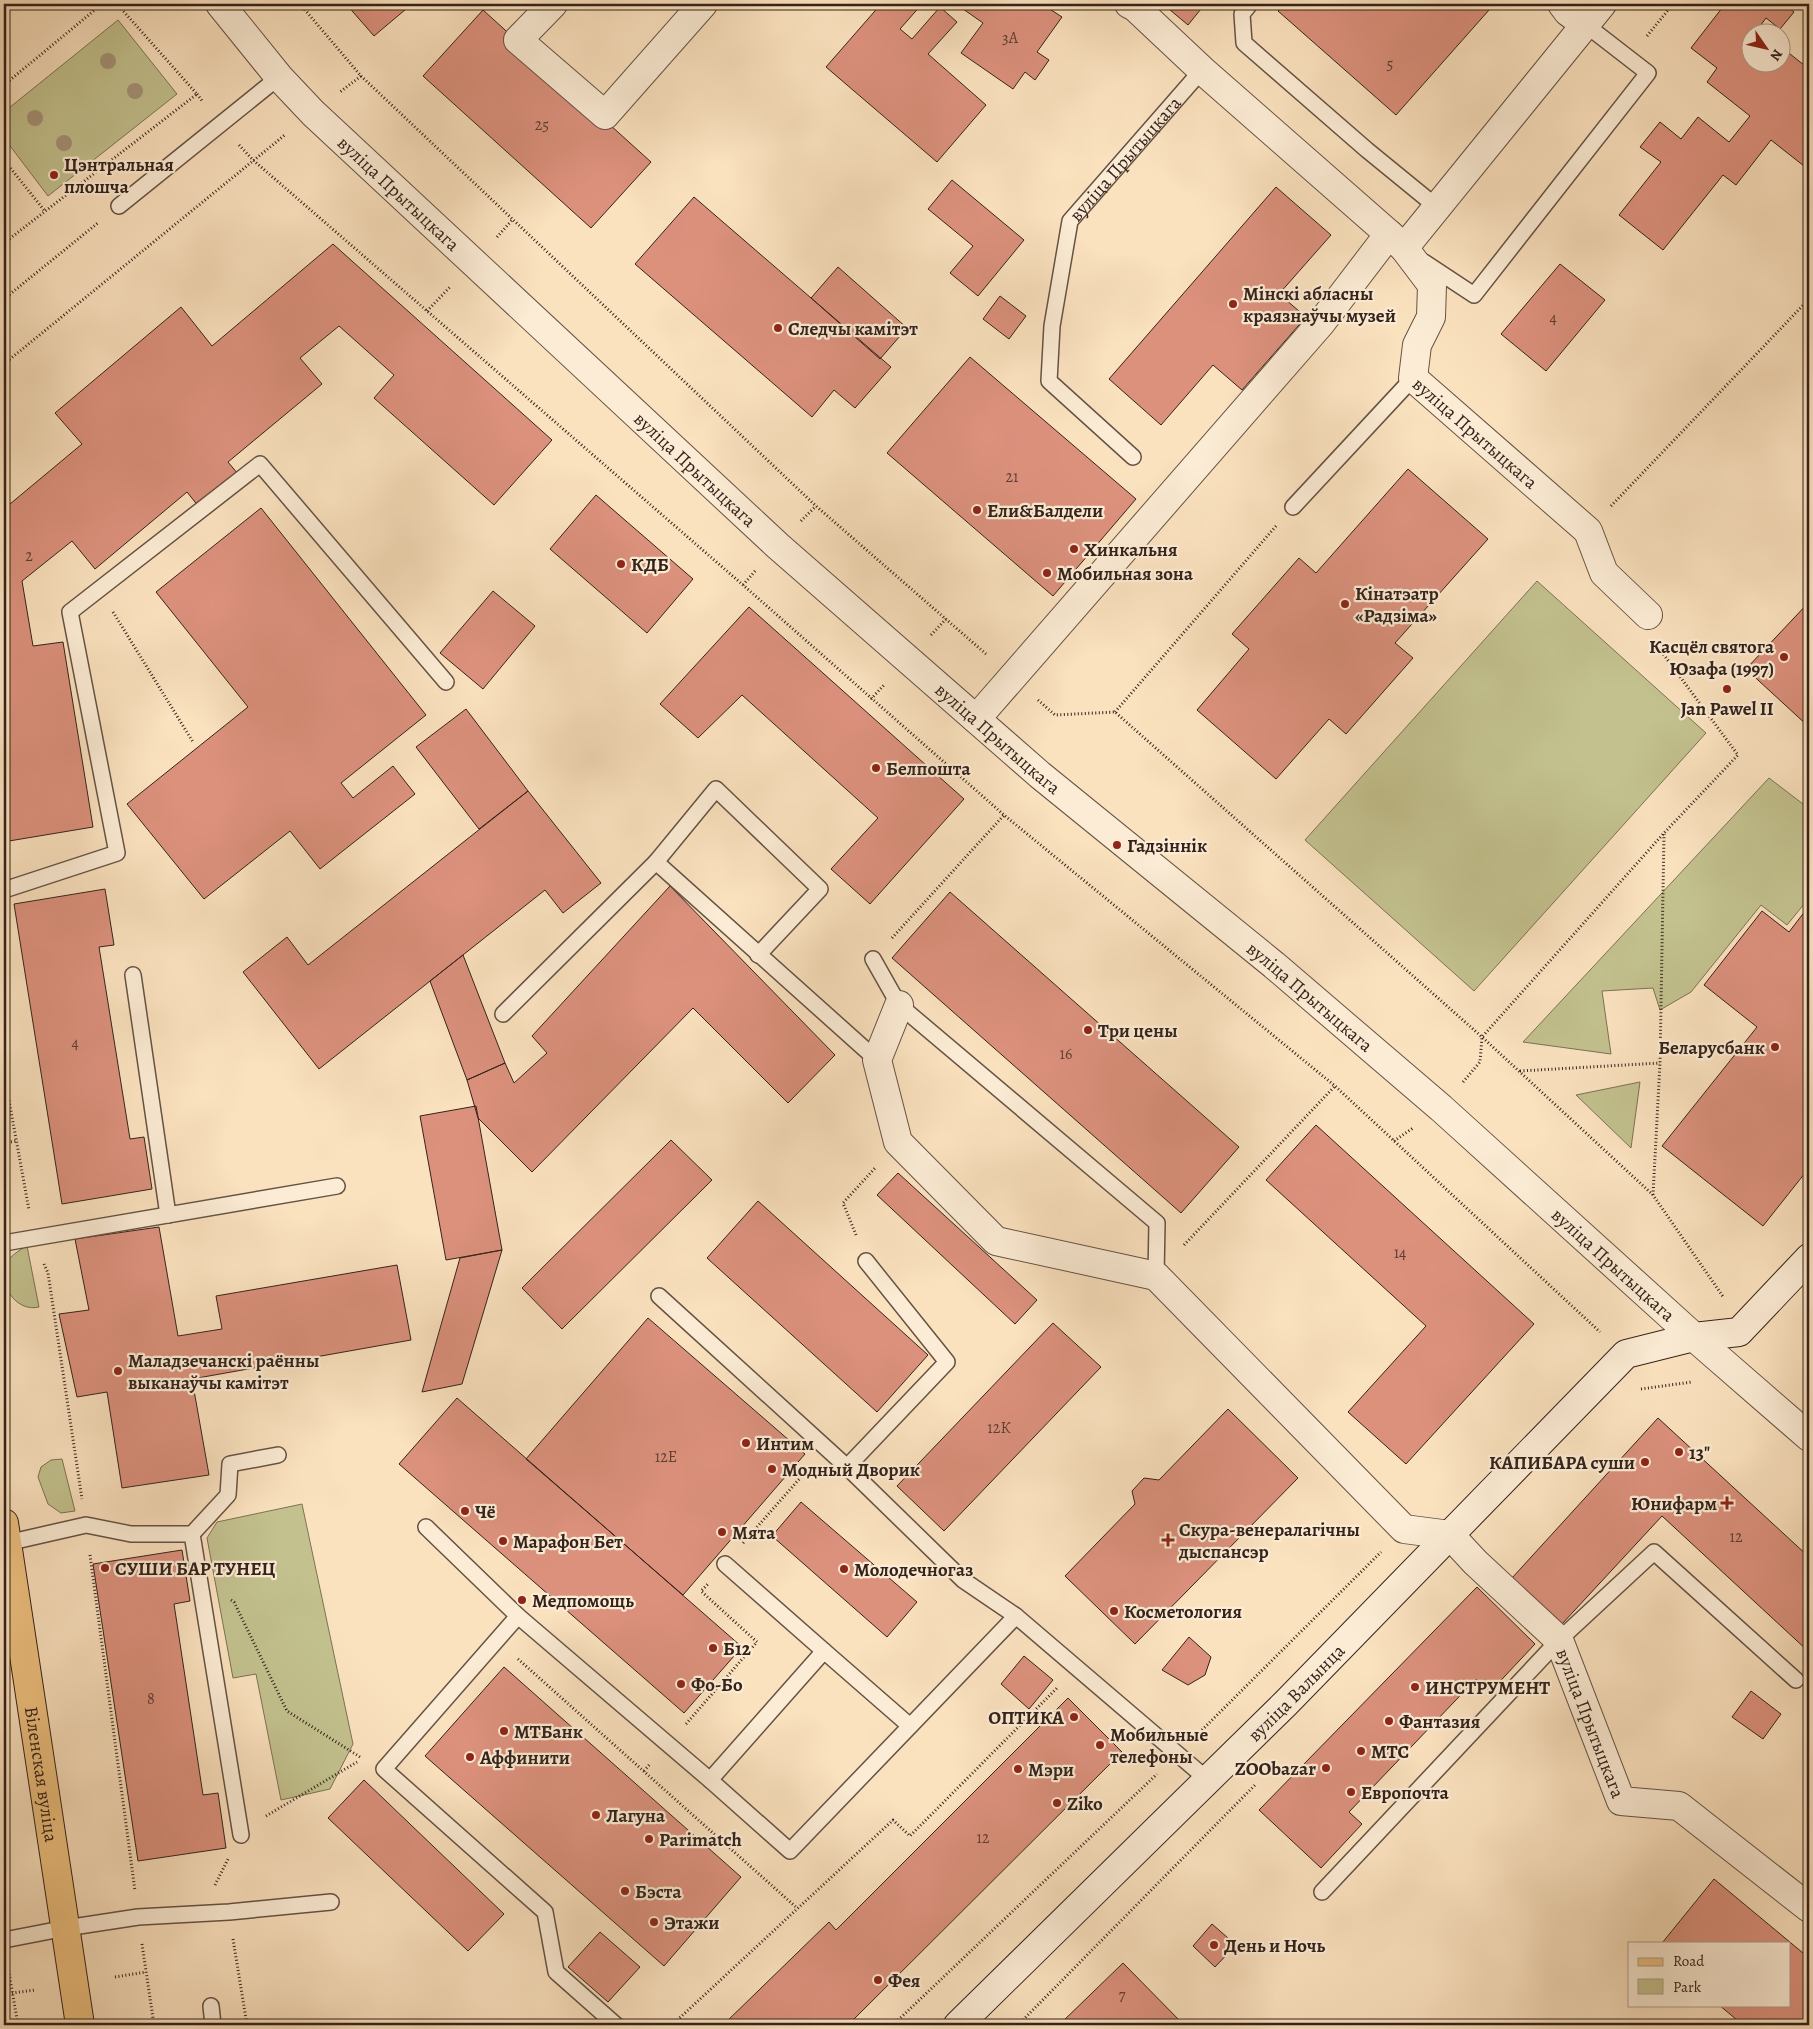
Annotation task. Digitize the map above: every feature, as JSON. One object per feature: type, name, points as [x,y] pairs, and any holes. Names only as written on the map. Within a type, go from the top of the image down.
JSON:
[{"type":"main road","name":"Віленская вуліца","points":[[5,1533],[80,2025]]},
{"type":"street","name":"вуліца Прытыцкага","points":[[220,4],[279,78],[313,113],[778,546],[1040,775],[1274,965],[1441,1108],[1694,1337],[1809,1437]]},
{"type":"street","points":[[553,4],[518,40],[605,115],[703,4]]},
{"type":"street","name":"вуліца Прытыцкага","points":[[1129,4],[1136,7],[1202,70],[1396,241],[1432,285],[1431,317],[1417,345],[1413,378],[1588,530],[1604,573],[1648,615]]},
{"type":"street","points":[[1562,4],[1568,12],[1586,25]]},
{"type":"street","points":[[976,719],[1321,323],[1396,241],[1438,208],[1602,4]]},
{"type":"street","points":[[899,1006],[877,1060],[898,1142],[996,1240],[1156,1276],[1404,1529],[1450,1535]]},
{"type":"street","points":[[1694,1337],[1739,1332],[1809,1258]]},
{"type":"street","name":"вуліца Валынца","points":[[958,2025],[1286,1703],[1626,1354],[1694,1337]]},
{"type":"street","name":"вуліца Прытыцкага","points":[[1450,1535],[1475,1562],[1559,1640],[1621,1801],[1679,1806],[1809,1908]]},
{"type":"lane","points":[[1250,4],[1242,14],[1244,43],[1367,150],[1438,208]]},
{"type":"lane","points":[[1396,241],[1474,295],[1648,73],[1586,25]]},
{"type":"lane","name":"вуліца Прытыцкага","points":[[1134,457],[1049,381],[1052,326],[1068,230],[1070,221],[1202,70]]},
{"type":"lane","points":[[119,206],[279,78]]},
{"type":"lane","points":[[1293,507],[1413,378]]},
{"type":"lane","points":[[4,890],[117,853],[70,612],[260,464],[446,682]]},
{"type":"lane","points":[[504,1014],[656,862],[716,789],[820,889],[758,955]]},
{"type":"lane","points":[[656,862],[877,1060]]},
{"type":"lane","points":[[873,959],[899,1006],[1157,1223],[1156,1276]]},
{"type":"lane","points":[[133,975],[168,1215]]},
{"type":"lane","points":[[4,1243],[337,1186]]},
{"type":"lane","points":[[848,1467],[947,1362],[866,1261]]},
{"type":"lane","points":[[659,1296],[848,1467],[963,1580],[1016,1616],[1208,1780]]},
{"type":"lane","points":[[5,1533],[86,1525],[131,1534],[192,1534],[228,1495],[230,1464],[278,1455]]},
{"type":"lane","points":[[426,1527],[518,1616],[790,1851],[1016,1616]]},
{"type":"lane","points":[[192,1534],[241,1835]]},
{"type":"lane","points":[[1322,1892],[1559,1640],[1654,1552],[1796,1680]]},
{"type":"lane","points":[[725,1564],[910,1726]]},
{"type":"lane","points":[[518,1616],[384,1769],[545,1912],[556,1972],[616,2025]]},
{"type":"lane","points":[[710,1780],[824,1650]]},
{"type":"lane","points":[[4,1940],[138,1917],[229,1912],[331,1902]]},
{"type":"lane","points":[[210,2006],[213,2025]]},
{"type":"path","points":[[4,7],[39,4]]},
{"type":"path","points":[[4,85],[102,4]]},
{"type":"path","points":[[4,242],[197,94],[117,4]]},
{"type":"path","points":[[300,4],[361,76],[816,506],[1055,715],[1115,712],[1482,1036],[1653,1195],[1728,1304]]},
{"type":"path","points":[[4,364],[253,160],[361,76]]},
{"type":"path","points":[[234,139],[253,160],[743,585],[1004,815],[1335,1086],[1600,1332]]},
{"type":"path","points":[[4,160],[44,210]]},
{"type":"path","points":[[4,299],[119,206]]},
{"type":"path","points":[[1588,530],[1809,298]]},
{"type":"path","points":[[1115,712],[1293,507]]},
{"type":"path","points":[[120,605],[113,612],[192,742]]},
{"type":"path","points":[[1441,1108],[1480,1062],[1482,1036],[1664,833],[1738,755],[1661,651]]},
{"type":"path","points":[[873,959],[1004,815]]},
{"type":"path","points":[[1653,1195],[1660,1063],[1664,833]]},
{"type":"path","points":[[1519,1072],[1660,1063]]},
{"type":"path","points":[[1156,1276],[1335,1086]]},
{"type":"path","points":[[4,1143],[16,1141]]},
{"type":"path","points":[[866,1261],[842,1203],[898,1142]]},
{"type":"path","points":[[1638,1390],[1739,1375]]},
{"type":"path","points":[[202,1591],[234,1602],[287,1711],[362,1758],[262,1818],[241,1835],[214,1883]]},
{"type":"path","points":[[497,1641],[797,1908]]},
{"type":"path","points":[[672,2025],[893,1820],[910,1836],[1078,1668]]},
{"type":"path","points":[[1018,2025],[1260,1780]]},
{"type":"path","points":[[229,1912],[246,2025]]},
{"type":"path","points":[[6,1959],[18,2025]]},
{"type":"path","points":[[115,1977],[146,1972]]},
{"type":"path","points":[[12,1993],[35,1990]]},
{"type":"green space","points":[[118,20],[177,94],[48,196],[4,138],[4,112]]},
{"type":"green space","points":[[1537,581],[1706,733],[1474,991],[1305,840]]},
{"type":"green space","points":[[1769,778],[1803,804],[1809,799],[1809,898],[1787,925],[1761,905],[1691,992],[1660,1010],[1653,988],[1602,991],[1611,1054],[1523,1042]]},
{"type":"green space","points":[[1640,1082],[1631,1148],[1576,1095]]},
{"type":"green space","points":[[27,1246],[39,1307],[31,1308],[18,1302],[12,1297],[5,1283],[6,1263]]},
{"type":"green space","points":[[62,1459],[75,1511],[61,1513],[48,1504],[38,1477],[41,1467],[51,1460]]},
{"type":"green space","points":[[302,1504],[353,1744],[330,1789],[281,1800],[256,1674],[233,1678],[207,1538],[217,1522]]},
{"type":"building","points":[[346,4],[412,4],[374,36]]},
{"type":"building","points":[[881,4],[922,4],[900,29],[912,39],[940,7],[957,22],[928,54],[986,105],[937,162],[826,67]]},
{"type":"building","points":[[956,4],[1042,4],[1062,17],[1037,52],[1049,60],[1035,80],[1025,72],[1013,89],[961,53],[983,23]]},
{"type":"building","points":[[1163,4],[1205,4],[1188,25]]},
{"type":"building","points":[[1285,4],[1482,4],[1489,10],[1396,115],[1278,11]]},
{"type":"building","points":[[1717,4],[1784,4],[1794,12],[1786,22],[1771,22],[1766,18],[1763,22],[1740,22],[1740,72],[1790,72],[1790,54],[1809,69],[1809,170],[1771,140],[1736,185],[1723,175],[1663,250],[1619,215],[1661,162],[1640,147],[1660,122],[1681,139],[1698,117],[1729,142],[1750,116],[1707,82],[1717,68],[1691,48],[1722,8]]},
{"type":"building","points":[[483,10],[651,162],[591,228],[423,76]]},
{"type":"building","points":[[952,180],[1024,240],[978,296],[950,273],[973,246],[928,209]]},
{"type":"building","name":"Мінскі абласны краязнаўчы музей","points":[[1276,187],[1331,235],[1279,294],[1306,317],[1242,390],[1213,365],[1161,425],[1109,379]]},
{"type":"building","name":"Следчы камітэт","points":[[694,197],[891,367],[855,408],[834,390],[812,417],[635,264]]},
{"type":"building","points":[[333,244],[552,440],[494,505],[374,398],[394,375],[339,326],[300,358],[322,384],[228,462],[238,474],[199,507],[187,492],[95,569],[72,541],[22,581],[33,646],[63,642],[93,827],[9,841],[4,811],[4,509],[82,444],[55,413],[181,307],[212,346]]},
{"type":"building","points":[[1560,264],[1605,300],[1546,371],[1501,334]]},
{"type":"building","points":[[838,267],[907,328],[880,359],[811,298]]},
{"type":"building","points":[[1000,296],[1026,316],[1009,339],[983,319]]},
{"type":"building","points":[[970,357],[1136,499],[1053,596],[887,453]]},
{"type":"building","name":"Кінатэатр «Радзіма»","points":[[1408,469],[1488,539],[1395,643],[1413,658],[1346,734],[1329,719],[1276,779],[1197,710],[1249,649],[1232,634],[1299,558],[1316,573]]},
{"type":"building","name":"КДБ","points":[[596,495],[693,579],[647,633],[550,549]]},
{"type":"building","points":[[261,508],[426,715],[341,783],[353,798],[393,766],[415,794],[320,869],[290,831],[204,899],[127,804],[248,707],[156,592]]},
{"type":"building","points":[[493,591],[535,626],[483,689],[440,653]]},
{"type":"building","name":"Касцёл святога Юзафа (1997)","points":[[1809,602],[1809,727],[1746,669]]},
{"type":"building","name":"Белпошта","points":[[749,607],[964,799],[870,904],[831,869],[878,818],[742,695],[698,738],[660,704]]},
{"type":"building","points":[[466,709],[528,791],[479,829],[416,747]]},
{"type":"building","points":[[528,791],[601,883],[563,913],[545,890],[319,1069],[243,972],[287,937],[308,965]]},
{"type":"building","points":[[670,886],[835,1055],[788,1103],[693,1008],[532,1172],[478,1118],[467,1080],[505,1063],[514,1083],[547,1053],[532,1036]]},
{"type":"building","points":[[105,889],[114,945],[99,947],[130,1139],[144,1137],[152,1189],[62,1204],[14,904]]},
{"type":"building","points":[[950,892],[1239,1147],[1181,1213],[892,958]]},
{"type":"building","name":"Беларусбанк","points":[[1809,906],[1809,1168],[1763,1226],[1662,1146],[1757,1027],[1704,985],[1762,911],[1789,932]]},
{"type":"building","points":[[463,955],[505,1063],[467,1080],[430,981]]},
{"type":"building","points":[[476,1106],[502,1250],[446,1260],[420,1116]]},
{"type":"building","points":[[1316,1125],[1534,1324],[1406,1464],[1348,1412],[1426,1326],[1266,1180]]},
{"type":"building","points":[[671,1140],[712,1180],[562,1329],[522,1288]]},
{"type":"building","points":[[898,1173],[1037,1300],[1015,1324],[877,1195]]},
{"type":"building","points":[[758,1201],[928,1355],[877,1412],[707,1258]]},
{"type":"building","points":[[159,1227],[178,1336],[222,1329],[216,1296],[397,1265],[411,1340],[192,1379],[209,1475],[122,1488],[107,1392],[77,1397],[59,1314],[89,1310],[75,1239]]},
{"type":"building","points":[[502,1250],[462,1384],[422,1392],[460,1258]]},
{"type":"building","points":[[648,1318],[805,1454],[683,1595],[526,1459]]},
{"type":"building","points":[[1053,1323],[1101,1367],[944,1531],[897,1486]]},
{"type":"building","points":[[457,1398],[742,1647],[684,1713],[399,1464]]},
{"type":"building","name":"Скура-венералагічны дыспансэр","points":[[1228,1409],[1298,1478],[1135,1644],[1065,1576],[1135,1504],[1132,1491],[1144,1478],[1159,1480]]},
{"type":"building","points":[[1658,1418],[1809,1557],[1809,1652],[1662,1516],[1562,1624],[1512,1578]]},
{"type":"building","name":"Молодечногаз","points":[[801,1502],[917,1602],[887,1637],[772,1536]]},
{"type":"building","points":[[182,1550],[190,1601],[174,1604],[203,1795],[218,1793],[226,1848],[138,1861],[93,1564]]},
{"type":"building","points":[[1477,1587],[1535,1644],[1490,1692],[1476,1679],[1349,1812],[1362,1824],[1321,1868],[1259,1810]]},
{"type":"building","points":[[1189,1637],[1211,1657],[1205,1675],[1188,1685],[1162,1670]]},
{"type":"building","points":[[1024,1656],[1053,1680],[1029,1709],[1001,1684]]},
{"type":"building","points":[[504,1667],[741,1877],[664,1966],[425,1756]]},
{"type":"building","points":[[1751,1691],[1781,1714],[1763,1739],[1732,1717]]},
{"type":"building","points":[[1068,1698],[1122,1752],[848,2025],[723,2025],[829,1922],[836,1930]]},
{"type":"building","points":[[364,1780],[504,1914],[468,1951],[328,1818]]},
{"type":"building","points":[[1714,1879],[1790,1942],[1663,1942]]},
{"type":"building","name":"День и Ночь","points":[[1212,1924],[1236,1945],[1215,1967],[1193,1946]]},
{"type":"building","points":[[600,1932],[640,1967],[608,2002],[568,1967]]},
{"type":"building","points":[[1790,1942],[1809,1958],[1809,2025],[1743,2025],[1720,2006],[1790,2006]]},
{"type":"building","points":[[1123,1963],[1184,2025],[1059,2025]]},
{"type":"place","name":"Цэнтральная плошча","points":[[54,175]]},
{"type":"place","name":"Мінскі абласны краязнаўчы музей","points":[[1233,304]]},
{"type":"place","name":"Следчы камітэт","points":[[778,328]]},
{"type":"place","name":"Ели&Балдели","points":[[977,510]]},
{"type":"place","name":"Хинкальня","points":[[1074,549]]},
{"type":"place","name":"КДБ","points":[[621,564]]},
{"type":"place","name":"Мобильная зона","points":[[1047,573]]},
{"type":"place","name":"Кінатэатр «Радзіма»","points":[[1345,604]]},
{"type":"place","name":"Касцёл святога Юзафа (1997)","points":[[1784,657]]},
{"type":"place","name":"Jan Pawel II","points":[[1727,689]]},
{"type":"place","name":"Белпошта","points":[[876,768]]},
{"type":"place","name":"Гадзіннік","points":[[1117,845]]},
{"type":"place","name":"Три цены","points":[[1088,1030]]},
{"type":"place","name":"Беларусбанк","points":[[1775,1047]]},
{"type":"place","name":"Маладзечанскі раённы выканаўчы камітэт","points":[[118,1371]]},
{"type":"place","name":"Интим","points":[[746,1443]]},
{"type":"place","name":"13\"","points":[[1679,1452]]},
{"type":"place","name":"КАПИБАРА суши","points":[[1645,1462]]},
{"type":"place","name":"Модный Дворик","points":[[772,1469]]},
{"type":"place","name":"Юнифарм","points":[[1727,1503]]},
{"type":"place","name":"Чё","points":[[465,1511]]},
{"type":"place","name":"Мята","points":[[722,1532]]},
{"type":"place","name":"Скура-венералагічны дыспансэр","points":[[1168,1540]]},
{"type":"place","name":"Марафон Бет","points":[[503,1541]]},
{"type":"place","name":"СУШИ БАР ТУНЕЦ","points":[[105,1568]]},
{"type":"place","name":"Молодечногаз","points":[[844,1569]]},
{"type":"place","name":"Медпомощь","points":[[522,1600]]},
{"type":"place","name":"Косметология","points":[[1114,1611]]},
{"type":"place","name":"Б12","points":[[713,1648]]},
{"type":"place","name":"Фо-Бо","points":[[681,1684]]},
{"type":"place","name":"ИНСТРУМЕНТ","points":[[1415,1687]]},
{"type":"place","name":"ОПТИКА","points":[[1074,1717]]},
{"type":"place","name":"Фантазия","points":[[1389,1721]]},
{"type":"place","name":"МТБанк","points":[[504,1731]]},
{"type":"place","name":"Мобильные телефоны","points":[[1100,1745]]},
{"type":"place","name":"МТС","points":[[1361,1751]]},
{"type":"place","name":"Аффинити","points":[[470,1757]]},
{"type":"place","name":"ZOObazar","points":[[1326,1768]]},
{"type":"place","name":"Мэри","points":[[1018,1769]]},
{"type":"place","name":"Европочта","points":[[1351,1792]]},
{"type":"place","name":"Ziko","points":[[1057,1803]]},
{"type":"place","name":"Лагуна","points":[[596,1815]]},
{"type":"place","name":"Parimatch","points":[[649,1839]]},
{"type":"place","name":"Бэста","points":[[625,1891]]},
{"type":"place","name":"Этажи","points":[[654,1922]]},
{"type":"place","name":"День и Ночь","points":[[1214,1945]]},
{"type":"place","name":"Фея","points":[[878,1980]]}]
